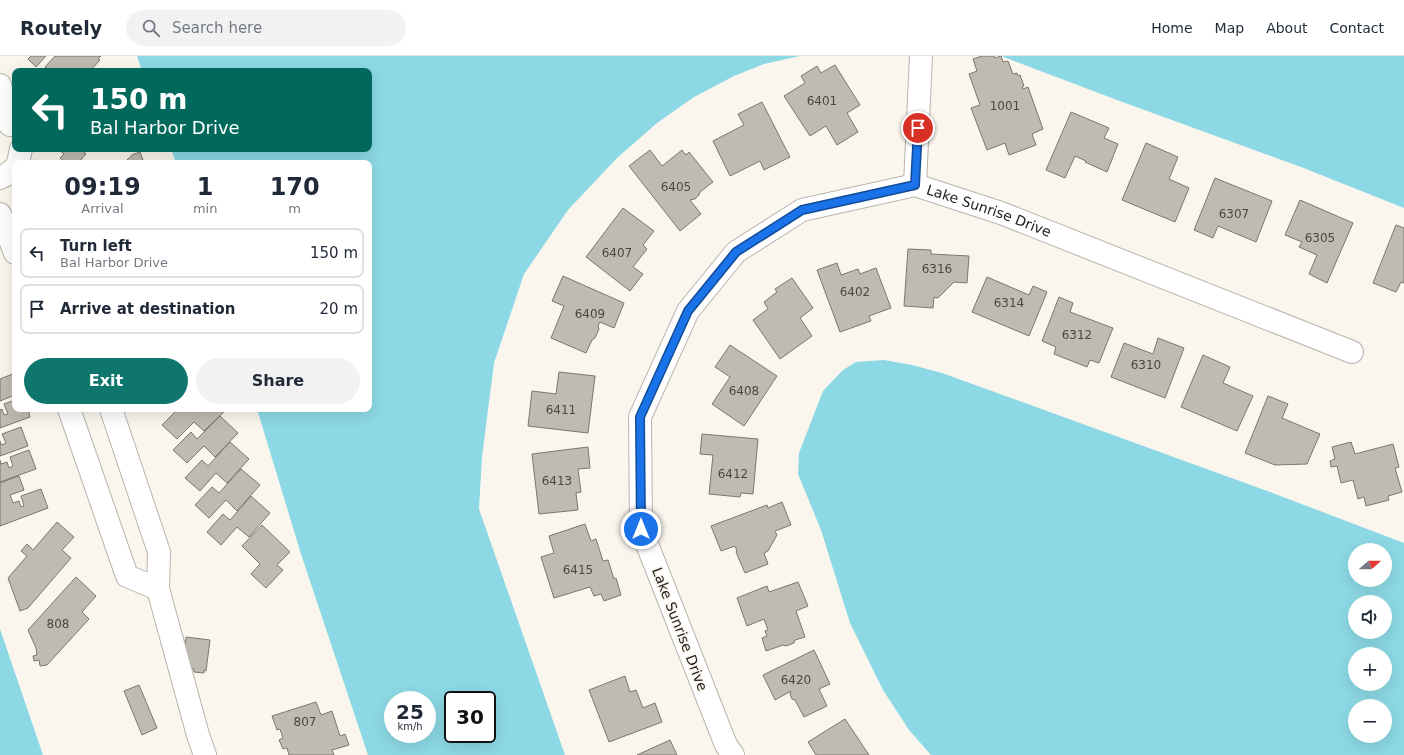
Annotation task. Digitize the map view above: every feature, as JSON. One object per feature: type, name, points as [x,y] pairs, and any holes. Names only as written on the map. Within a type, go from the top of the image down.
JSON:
[{"type":"street","points":[[915,185],[921,56]]},
{"type":"street","points":[[0,85],[8,125]]},
{"type":"street","points":[[0,178],[6,175],[12,169]]},
{"type":"street","name":"Lake Sunrise Drive","points":[[733,755],[726,745],[641,529],[640,417],[688,311],[736,252],[802,210],[915,185],[1001,213],[1352,352]]},
{"type":"street","points":[[0,214],[12,244]]},
{"type":"street","points":[[70,412],[127,576],[158,588]]},
{"type":"street","points":[[112,412],[159,552],[158,588],[198,735],[205,755]]},
{"type":"water","points":[[137,56],[800,56],[764,64],[734,76],[694,97],[657,123],[617,158],[568,210],[524,274],[494,363],[482,457],[479,509],[565,755],[368,755],[301,554],[258,412],[372,412],[372,160],[175,160],[172,152],[372,152],[372,68],[141,68]]},
{"type":"water","points":[[1001,56],[1404,56],[1404,208],[1301,167]]},
{"type":"water","points":[[884,360],[912,365],[942,373],[1270,492],[1404,543],[1404,755],[931,755],[909,730],[883,690],[850,623],[821,530],[798,474],[799,453],[823,391],[843,370],[856,362]]},
{"type":"water","points":[[0,629],[43,755],[0,755]]},
{"type":"building","points":[[31,56],[46,56],[36,67],[28,59]]},
{"type":"building","points":[[55,56],[101,56],[98,59],[100,60],[93,68],[45,67]]},
{"type":"building","points":[[982,56],[994,56],[995,58],[1001,56],[1003,62],[1008,61],[1013,74],[1017,73],[1018,76],[1020,75],[1024,86],[1022,87],[1023,89],[1028,87],[1043,129],[1032,134],[1036,145],[1009,155],[1005,143],[987,150],[971,108],[980,105],[969,74],[977,71],[973,59]]},
{"type":"building","points":[[835,65],[860,105],[847,113],[858,132],[837,145],[826,126],[810,136],[784,96],[805,83],[801,76],[817,66],[821,73]]},
{"type":"building","points":[[762,102],[790,157],[764,170],[760,161],[730,176],[713,141],[744,125],[738,114]]},
{"type":"building","points":[[1071,112],[1109,128],[1104,138],[1118,144],[1107,172],[1075,156],[1065,178],[1046,170]]},
{"type":"building","points":[[1146,143],[1178,157],[1169,179],[1189,188],[1175,222],[1122,200]]},
{"type":"building","points":[[650,150],[662,166],[682,150],[686,155],[689,152],[713,182],[700,192],[695,199],[690,200],[701,214],[680,231],[629,166]]},
{"type":"building","points":[[62,152],[84,152],[86,154],[81,160],[62,160],[60,158],[64,154]]},
{"type":"building","points":[[140,152],[143,160],[127,160],[132,155]]},
{"type":"building","points":[[1215,178],[1272,201],[1256,242],[1218,226],[1213,238],[1194,230]]},
{"type":"building","points":[[1300,200],[1353,223],[1327,283],[1309,274],[1317,255],[1299,247],[1302,242],[1285,235]]},
{"type":"building","points":[[623,208],[654,231],[643,245],[647,249],[633,267],[643,274],[630,291],[586,257]]},
{"type":"building","points":[[1396,225],[1404,228],[1404,283],[1401,282],[1396,292],[1373,283]]},
{"type":"building","points":[[908,249],[931,250],[931,254],[969,256],[967,283],[954,282],[938,298],[934,297],[933,308],[904,306]]},
{"type":"building","points":[[837,263],[841,275],[858,269],[860,274],[876,268],[891,308],[869,316],[871,321],[840,332],[817,270]]},
{"type":"building","points":[[563,276],[624,303],[614,328],[600,322],[595,338],[592,340],[586,353],[551,338],[564,306],[552,301]]},
{"type":"building","points":[[987,277],[1029,295],[1033,286],[1047,292],[1029,336],[972,312]]},
{"type":"building","points":[[792,278],[813,308],[800,318],[812,336],[780,359],[753,320],[768,309],[764,302],[777,292],[775,289]]},
{"type":"building","points":[[1059,297],[1073,303],[1070,312],[1113,328],[1099,363],[1090,360],[1087,367],[1054,354],[1056,347],[1042,341]]},
{"type":"building","points":[[1158,338],[1184,348],[1165,398],[1111,377],[1124,343],[1153,354]]},
{"type":"building","points":[[730,345],[777,376],[744,426],[712,404],[730,377],[715,367]]},
{"type":"building","points":[[1203,355],[1230,367],[1223,383],[1253,396],[1237,431],[1181,407]]},
{"type":"building","points":[[559,372],[595,376],[588,433],[528,426],[532,391],[556,394]]},
{"type":"building","points":[[12,374],[12,396],[0,401],[0,379]]},
{"type":"building","points":[[1268,396],[1288,404],[1282,418],[1320,434],[1307,464],[1275,465],[1245,453]]},
{"type":"building","points":[[12,401],[12,412],[29,412],[30,417],[0,428],[0,410],[2,409],[4,415],[8,414],[4,404]]},
{"type":"building","points":[[175,412],[224,412],[204,431],[194,422],[177,439],[162,425]]},
{"type":"building","points":[[220,416],[238,433],[215,457],[204,446],[187,463],[173,450],[191,432],[197,439]]},
{"type":"building","points":[[21,427],[28,446],[0,456],[0,441],[1,445],[6,443],[2,434]]},
{"type":"building","points":[[702,434],[758,439],[753,494],[741,493],[740,497],[709,494],[713,455],[700,454]]},
{"type":"building","points":[[230,442],[249,459],[227,483],[216,473],[200,491],[185,478],[202,460],[208,466]]},
{"type":"building","points":[[1351,442],[1355,454],[1393,444],[1399,467],[1395,468],[1402,492],[1388,496],[1389,500],[1366,506],[1364,497],[1358,499],[1353,480],[1341,483],[1337,466],[1331,467],[1330,461],[1335,459],[1332,447]]},
{"type":"building","points":[[588,447],[590,468],[578,469],[581,492],[576,493],[578,510],[539,514],[532,454]]},
{"type":"building","points":[[29,450],[36,469],[0,482],[0,460],[1,464],[7,462],[9,468],[13,466],[10,457]]},
{"type":"building","points":[[241,469],[260,485],[237,511],[226,500],[209,518],[195,505],[212,487],[219,493]]},
{"type":"building","points":[[19,476],[24,490],[10,495],[13,503],[19,501],[21,507],[24,506],[21,496],[41,489],[48,508],[0,526],[0,483]]},
{"type":"building","points":[[251,496],[270,513],[249,537],[237,527],[221,545],[207,532],[223,514],[230,520]]},
{"type":"building","points":[[782,502],[791,525],[775,531],[777,535],[768,551],[764,553],[768,564],[745,573],[735,546],[721,551],[711,526],[767,505],[768,508]]},
{"type":"building","points":[[57,522],[74,537],[62,550],[71,558],[28,608],[20,611],[8,578],[27,556],[21,551],[27,544],[33,550]]},
{"type":"building","points":[[585,524],[591,541],[596,539],[603,561],[608,560],[614,579],[616,578],[621,595],[604,601],[601,594],[594,596],[590,587],[554,598],[541,557],[554,553],[549,536]]},
{"type":"building","points":[[262,525],[290,552],[277,565],[283,570],[266,588],[251,574],[260,564],[242,546]]},
{"type":"building","points":[[76,577],[96,596],[82,612],[89,619],[47,665],[40,666],[39,660],[34,661],[33,656],[37,655],[36,648],[28,630]]},
{"type":"building","points":[[798,582],[808,606],[796,611],[805,637],[795,640],[794,643],[786,646],[783,645],[766,651],[762,638],[767,636],[765,631],[768,630],[764,619],[747,626],[737,598],[767,586],[769,592]]},
{"type":"building","points":[[186,637],[210,640],[206,671],[204,670],[204,673],[194,672],[194,669],[182,667]]},
{"type":"building","points":[[814,650],[830,684],[819,689],[827,706],[804,717],[795,700],[792,699],[790,694],[791,691],[775,700],[763,675]]},
{"type":"building","points":[[625,676],[630,692],[636,690],[643,708],[655,703],[662,722],[609,742],[589,690]]},
{"type":"building","points":[[139,685],[157,728],[142,735],[124,691]]},
{"type":"building","points":[[316,702],[321,715],[332,711],[340,736],[345,734],[349,745],[332,750],[334,755],[289,755],[287,748],[283,749],[279,740],[283,738],[280,729],[277,730],[272,716]]},
{"type":"building","points":[[845,719],[869,755],[816,755],[808,742]]},
{"type":"building","points":[[670,740],[677,755],[637,755]]},
{"type":"route","points":[[641,529],[640,417],[688,311],[736,252],[802,210],[915,185],[918,128]]}]
